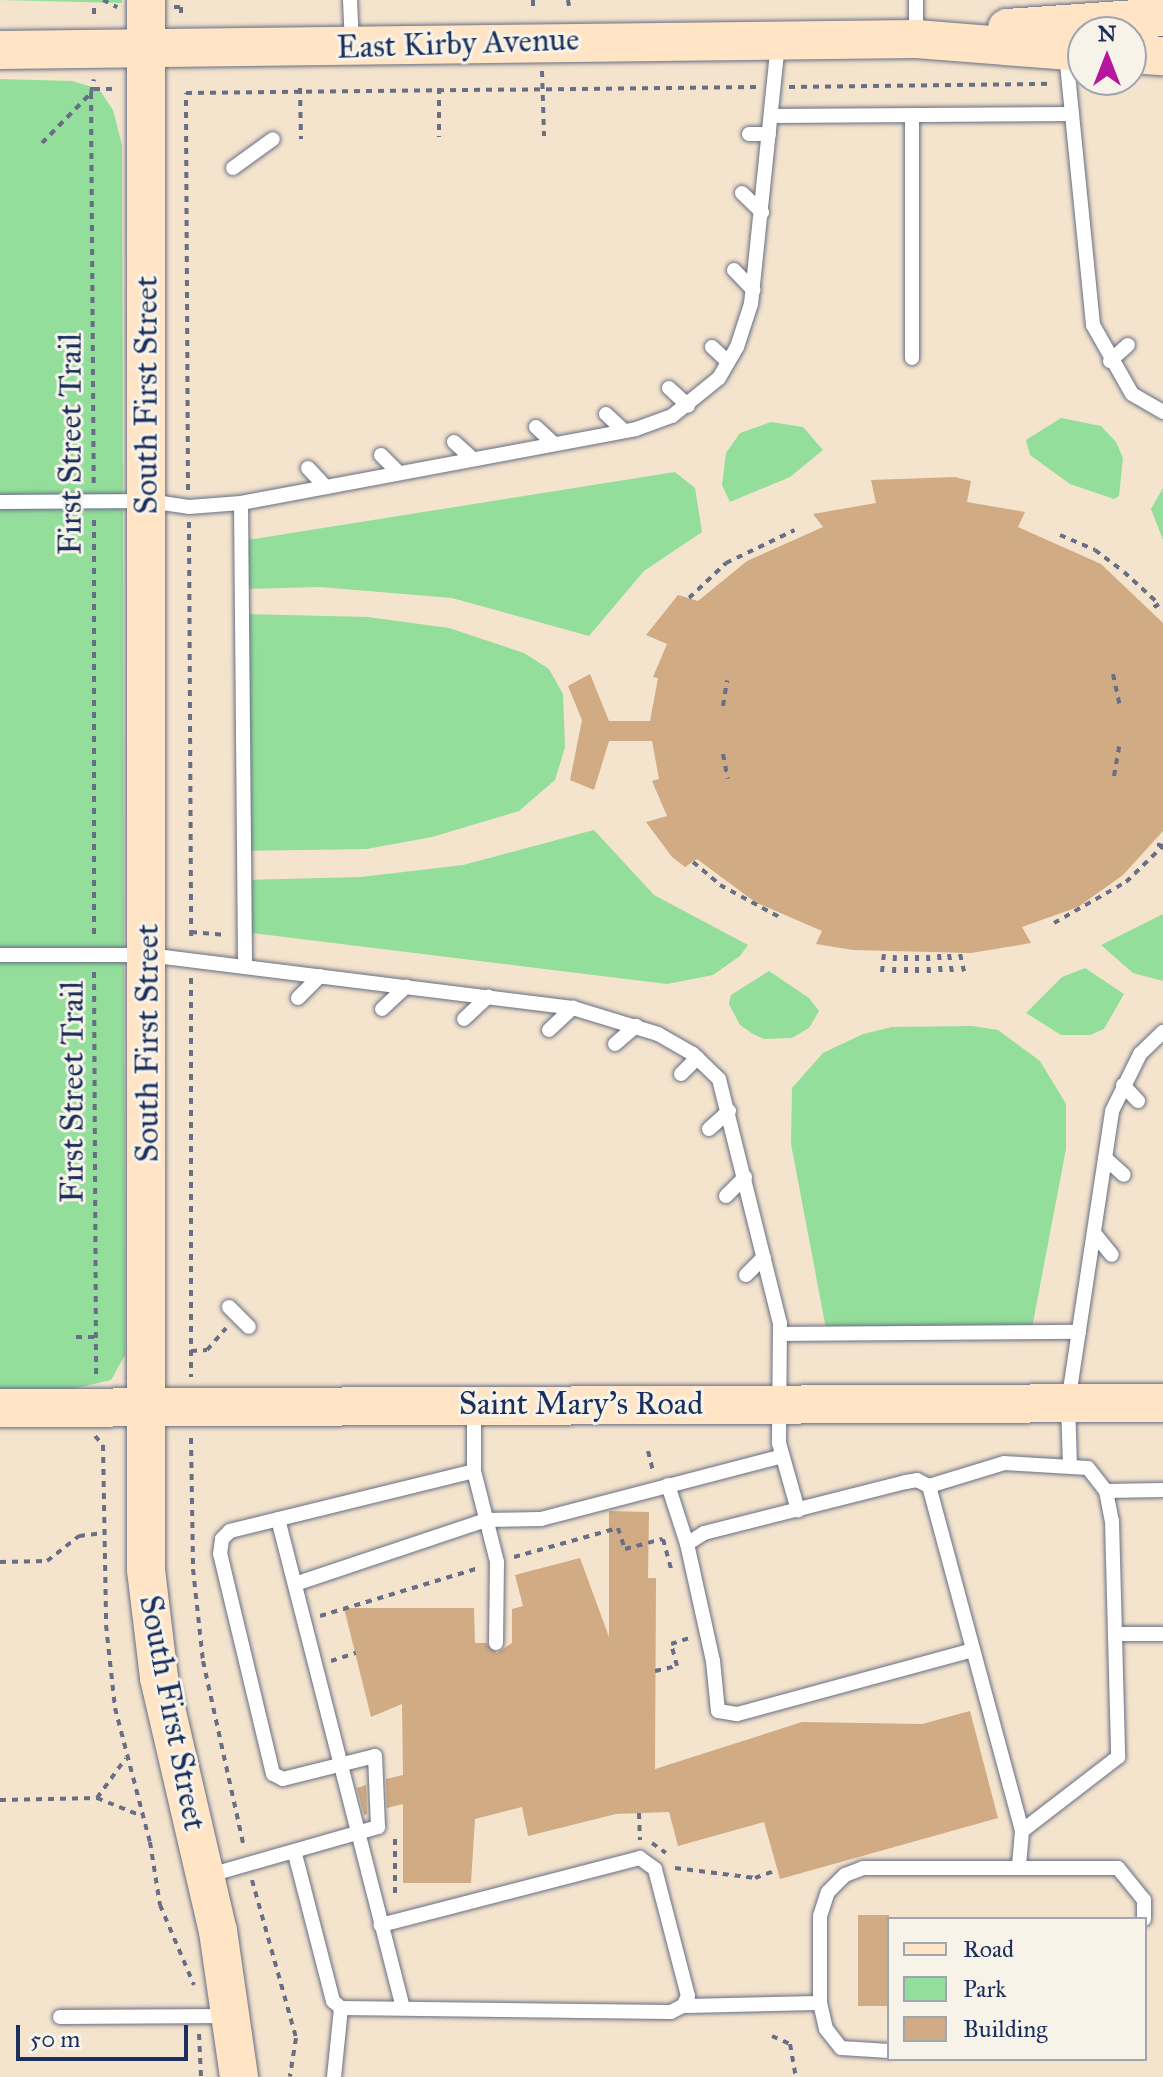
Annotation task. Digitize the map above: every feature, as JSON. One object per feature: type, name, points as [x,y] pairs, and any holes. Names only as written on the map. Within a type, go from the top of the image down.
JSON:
[{"type":"main road","name":"South First Street","points":[[130,4],[147,51],[148,955],[144,1406],[148,1611],[171,1746],[205,1876],[215,2016],[239,2077]]},
{"type":"main road","name":"East Kirby Avenue","points":[[916,39],[1061,22],[1163,17]]},
{"type":"main road","name":"East Kirby Avenue","points":[[0,50],[147,51],[518,40],[916,39],[1067,50]]},
{"type":"main road","name":"Saint Mary's Road","points":[[0,1408],[1163,1403]]},
{"type":"lane","points":[[350,0],[352,47]]},
{"type":"lane","points":[[916,0],[916,39]]},
{"type":"lane","points":[[0,502],[148,501],[189,507],[241,503],[624,431],[688,406],[719,378],[728,362],[753,290],[778,40]]},
{"type":"lane","points":[[1073,96],[1072,114],[1080,135],[1088,293],[1093,325],[1110,361],[1132,394],[1159,404]]},
{"type":"lane","points":[[771,116],[1072,114]]},
{"type":"lane","points":[[912,115],[912,358]]},
{"type":"lane","points":[[749,134],[769,134]]},
{"type":"lane","points":[[233,168],[273,139]]},
{"type":"lane","points":[[742,193],[762,212]]},
{"type":"lane","points":[[734,270],[753,290]]},
{"type":"lane","points":[[1088,293],[1102,280]]},
{"type":"lane","points":[[1110,361],[1128,345]]},
{"type":"lane","points":[[712,347],[728,362]]},
{"type":"lane","points":[[669,388],[688,406]]},
{"type":"lane","points":[[606,414],[624,431]]},
{"type":"lane","points":[[536,427],[554,444]]},
{"type":"lane","points":[[454,442],[473,459]]},
{"type":"lane","points":[[381,455],[399,473]]},
{"type":"lane","points":[[308,468],[326,487]]},
{"type":"lane","points":[[241,503],[245,967]]},
{"type":"lane","points":[[0,955],[148,955],[573,1008],[636,1026],[697,1058],[719,1079],[764,1257],[780,1334],[782,1456],[798,1510]]},
{"type":"lane","points":[[298,998],[320,976]]},
{"type":"lane","points":[[382,1009],[406,987]]},
{"type":"lane","points":[[464,1019],[488,997]]},
{"type":"lane","points":[[549,1030],[573,1008]]},
{"type":"lane","points":[[615,1044],[636,1026]]},
{"type":"lane","points":[[1070,1466],[1068,1403],[1112,1111],[1123,1085],[1161,1038]]},
{"type":"lane","points":[[681,1074],[697,1058]]},
{"type":"lane","points":[[1123,1085],[1138,1101]]},
{"type":"lane","points":[[709,1129],[729,1111]]},
{"type":"lane","points":[[1105,1158],[1124,1175]]},
{"type":"lane","points":[[726,1196],[745,1177]]},
{"type":"lane","points":[[1094,1233],[1112,1255]]},
{"type":"lane","points":[[746,1275],[764,1257]]},
{"type":"lane","points":[[780,1334],[1079,1332]]},
{"type":"lane","points":[[474,1405],[474,1471],[497,1562],[496,1643]]},
{"type":"lane","points":[[295,1584],[486,1520],[541,1519],[782,1456]]},
{"type":"lane","points":[[687,1544],[704,1533],[917,1480],[929,1486],[1004,1463],[1088,1468],[1106,1491],[1115,1634],[1118,1757],[1022,1831]]},
{"type":"lane","points":[[205,1876],[295,1854],[378,1827],[375,1756],[283,1779],[273,1774],[220,1554],[222,1539],[230,1531],[474,1471]]},
{"type":"lane","points":[[668,1485],[687,1544],[713,1661],[718,1711],[737,1714],[973,1650]]},
{"type":"lane","points":[[929,1486],[1022,1831],[1019,1867]]},
{"type":"lane","points":[[1106,1491],[1163,1490]]},
{"type":"lane","points":[[278,1519],[403,2008]]},
{"type":"lane","points":[[1115,1634],[1163,1634]]},
{"type":"lane","points":[[295,1854],[333,2001],[341,2008],[671,2012],[683,2006],[820,2003]]},
{"type":"lane","points":[[381,1925],[640,1858],[655,1869],[688,1996],[683,2006]]},
{"type":"lane","points":[[887,2051],[841,2048],[826,2029],[820,2003],[820,1916],[828,1892],[845,1875],[863,1868],[1118,1868],[1144,1900],[1144,1917]]},
{"type":"lane","points":[[334,2077],[341,2008]]},
{"type":"lane","points":[[60,2017],[215,2016]]},
{"type":"path","points":[[103,0],[130,4]]},
{"type":"path","points":[[533,0],[533,7]]},
{"type":"path","points":[[94,8],[94,17]]},
{"type":"path","points":[[542,69],[544,136]]},
{"type":"path","points":[[300,88],[301,139]]},
{"type":"path","points":[[439,88],[439,137]]},
{"type":"path","points":[[178,90],[186,93]]},
{"type":"path","name":"First Street Trail","points":[[42,143],[93,91],[95,1440],[103,1445],[107,1659],[160,1905],[195,1989],[215,2016],[201,2077]]},
{"type":"path","points":[[689,598],[726,563],[795,530]]},
{"type":"path","points":[[1060,535],[1095,550],[1124,572],[1159,604],[1151,609]]},
{"type":"path","points":[[1113,674],[1120,708]]},
{"type":"path","points":[[723,706],[727,680]]},
{"type":"path","points":[[1114,776],[1120,743]]},
{"type":"path","points":[[723,754],[728,779]]},
{"type":"path","points":[[1054,923],[1126,882],[1163,846],[1153,843]]},
{"type":"path","points":[[693,862],[720,885],[781,918]]},
{"type":"path","points":[[191,932],[244,937]]},
{"type":"path","points":[[882,972],[884,954]]},
{"type":"path","points":[[939,954],[941,975]]},
{"type":"path","points":[[949,954],[952,974]]},
{"type":"path","points":[[960,954],[964,972]]},
{"type":"path","points":[[894,973],[895,955]]},
{"type":"path","points":[[906,955],[906,974]]},
{"type":"path","points":[[917,955],[917,975]]},
{"type":"path","points":[[928,955],[929,975]]},
{"type":"path","points":[[191,1351],[207,1350],[239,1317]]},
{"type":"path","points":[[76,1337],[96,1337]]},
{"type":"path","points":[[191,1445],[193,1569],[203,1661],[249,1865],[296,2038],[290,2077]]},
{"type":"path","points":[[648,1451],[654,1473]]},
{"type":"path","points":[[318,1621],[321,1613],[618,1528],[625,1549],[663,1539],[675,1581]]},
{"type":"path","points":[[0,1562],[47,1561],[79,1536],[104,1533]]},
{"type":"path","points":[[655,1671],[677,1666],[671,1644],[690,1638],[686,1624]]},
{"type":"path","points":[[326,1648],[330,1661],[356,1653]]},
{"type":"path","points":[[97,1798],[126,1758]]},
{"type":"path","points":[[0,1800],[97,1798],[142,1816]]},
{"type":"path","points":[[625,1843],[640,1839],[639,1813]]},
{"type":"path","points":[[394,1904],[396,1819]]},
{"type":"path","points":[[676,1872],[682,1866],[755,1878],[777,1870]]},
{"type":"path","points":[[772,2036],[790,2044],[796,2077]]},
{"type":"green space","points":[[0,0],[122,0],[122,3]]},
{"type":"green space","points":[[0,79],[72,81],[99,89],[113,110],[122,145],[125,1355],[111,1380],[68,1390],[0,1390]]},
{"type":"green space","points":[[1061,418],[1101,426],[1116,442],[1123,458],[1119,496],[1114,499],[1070,484],[1030,455],[1026,440]]},
{"type":"green space","points":[[771,422],[803,427],[823,450],[790,477],[730,502],[722,485],[726,453],[740,433]]},
{"type":"green space","points":[[675,472],[695,488],[702,532],[644,571],[589,636],[452,598],[319,587],[242,589],[241,541]]},
{"type":"green space","points":[[1163,488],[1163,540],[1151,509]]},
{"type":"green space","points":[[242,614],[368,617],[449,628],[524,653],[549,669],[563,694],[565,747],[555,780],[519,811],[432,837],[367,849],[244,851]]},
{"type":"green space","points":[[594,830],[654,895],[748,945],[740,956],[713,975],[667,984],[244,932],[244,880],[361,877],[463,865]]},
{"type":"green space","points":[[1163,914],[1163,981],[1133,973],[1101,945]]},
{"type":"green space","points":[[1085,968],[1124,994],[1104,1029],[1090,1035],[1061,1035],[1026,1013],[1062,977]]},
{"type":"green space","points":[[769,971],[809,998],[819,1011],[809,1028],[792,1038],[764,1039],[753,1034],[740,1025],[729,1004],[731,995]]},
{"type":"green space","points":[[972,1026],[998,1030],[1040,1061],[1066,1104],[1066,1149],[1031,1333],[827,1334],[791,1144],[792,1088],[823,1053],[863,1034],[892,1027]]},
{"type":"building","points":[[955,477],[971,481],[967,502],[1025,512],[1018,527],[1101,564],[1163,623],[1163,831],[1123,875],[1078,907],[1022,927],[1031,943],[971,953],[853,950],[816,944],[822,931],[755,902],[697,859],[685,867],[672,857],[646,822],[667,816],[652,781],[659,779],[652,741],[609,741],[594,790],[570,780],[582,720],[568,686],[590,674],[609,721],[650,721],[658,678],[653,677],[667,644],[646,635],[678,595],[698,601],[747,561],[823,527],[813,514],[876,503],[871,480]]},
{"type":"building","points":[[609,1511],[649,1512],[648,1578],[656,1578],[655,1769],[802,1722],[922,1724],[970,1711],[998,1818],[780,1879],[764,1822],[678,1846],[669,1812],[616,1814],[528,1836],[522,1807],[475,1819],[471,1883],[403,1883],[403,1804],[387,1808],[386,1779],[403,1775],[402,1704],[371,1717],[344,1608],[474,1608],[475,1643],[486,1643],[497,1653],[512,1643],[512,1609],[523,1606],[515,1575],[580,1558],[609,1637]]},
{"type":"building","points":[[366,1785],[367,1814],[364,1815],[357,1788]]},
{"type":"building","points":[[858,1915],[889,1915],[887,2006],[858,2006]]}]
